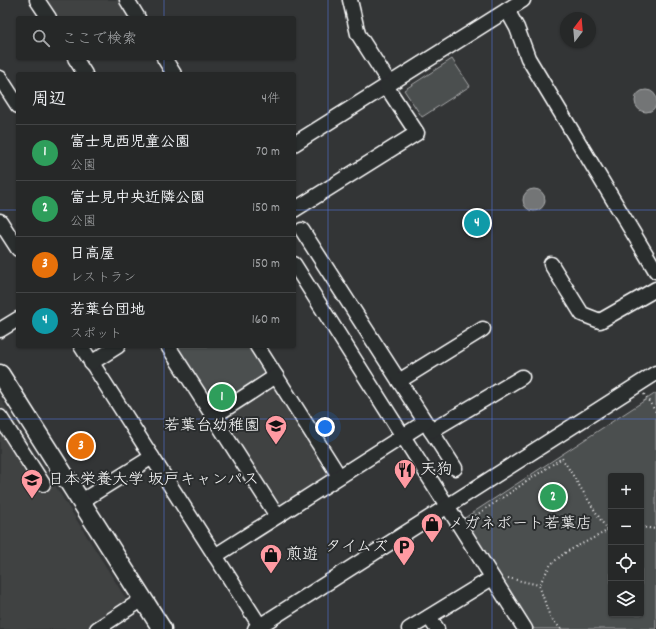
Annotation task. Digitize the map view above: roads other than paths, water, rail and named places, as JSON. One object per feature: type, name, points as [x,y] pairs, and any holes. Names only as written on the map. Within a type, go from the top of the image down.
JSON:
[{"type":"main road","points":[[0,374],[162,629]]},
{"type":"street","points":[[37,0],[48,16]]},
{"type":"street","points":[[127,0],[137,16]]},
{"type":"street","points":[[296,209],[417,133],[358,34],[350,0]]},
{"type":"street","points":[[296,143],[523,0]]},
{"type":"street","points":[[507,10],[517,28],[528,58],[656,271]]},
{"type":"street","points":[[76,60],[84,72]]},
{"type":"street","points":[[165,60],[173,72]]},
{"type":"street","points":[[0,78],[16,103]]},
{"type":"street","points":[[0,221],[13,231],[16,242]]},
{"type":"street","points":[[298,232],[399,381],[455,468]]},
{"type":"street","points":[[551,264],[582,314],[600,321],[656,289]]},
{"type":"street","points":[[296,267],[447,505],[498,575],[525,629]]},
{"type":"street","points":[[0,330],[16,320]]},
{"type":"street","points":[[399,381],[483,329]]},
{"type":"street","points":[[82,348],[215,556],[259,628],[447,505],[656,373]]},
{"type":"street","points":[[91,362],[115,348]]},
{"type":"street","points":[[169,348],[277,516]]},
{"type":"street","points":[[258,348],[339,476]]},
{"type":"street","points":[[213,417],[276,376]]},
{"type":"street","points":[[215,556],[403,436],[428,426],[522,377]]},
{"type":"street","points":[[0,417],[43,484]]},
{"type":"street","points":[[80,502],[152,457]]},
{"type":"street","points":[[409,629],[498,575]]},
{"type":"street","points":[[97,629],[143,599]]},
{"type":"street","points":[[429,617],[437,629]]},
{"type":"place","name":"若葉台団地","points":[[477,223]]},
{"type":"place","name":"富士見西児童公園","points":[[222,397]]},
{"type":"place","name":"日高屋","points":[[81,446]]},
{"type":"place","name":"若葉台幼稚園","points":[[276,446]]},
{"type":"place","name":"天狗","points":[[405,490]]},
{"type":"place","name":"富士見中央近隣公園","points":[[553,497]]},
{"type":"place","name":"日本栄養大学 坂戸キャンパス","points":[[32,500]]},
{"type":"place","name":"メガネポート若葉店","points":[[432,544]]},
{"type":"place","name":"タイムズ","points":[[404,566]]},
{"type":"place","name":"煎遊","points":[[271,574]]}]
